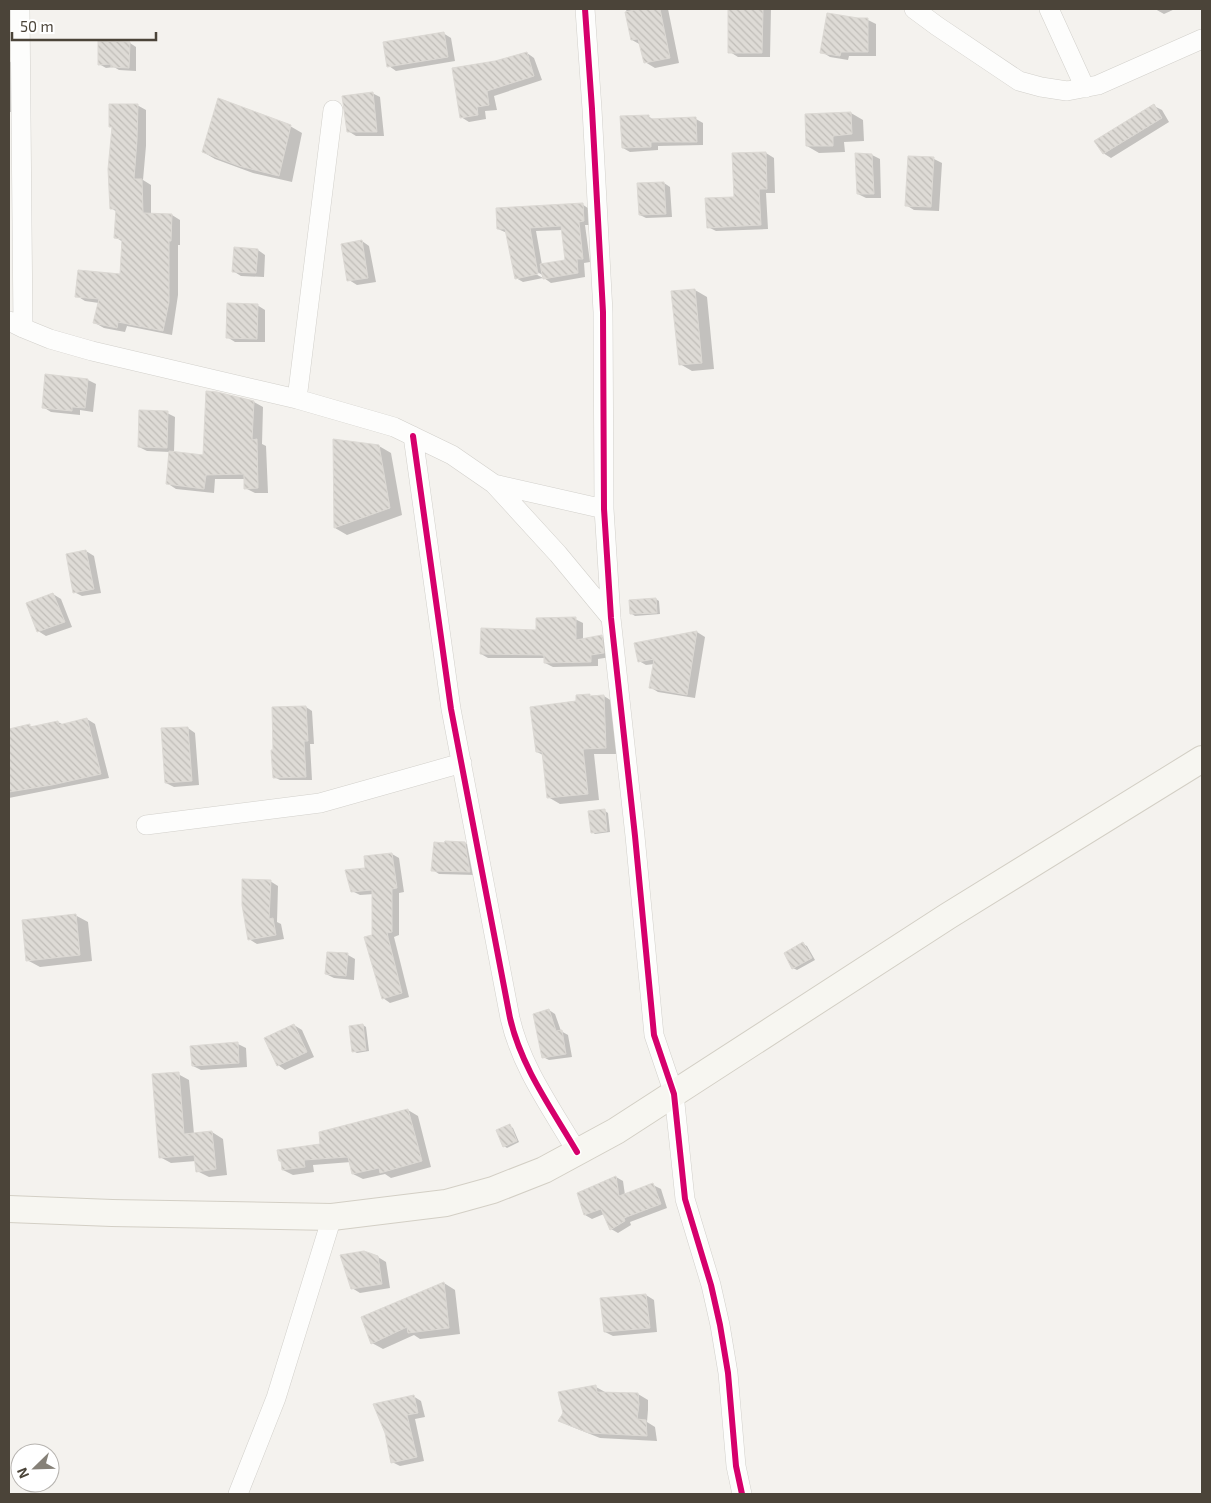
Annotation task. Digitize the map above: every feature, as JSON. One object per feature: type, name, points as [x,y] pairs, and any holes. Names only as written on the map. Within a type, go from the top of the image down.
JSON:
[{"type":"main road","points":[[9,1209],[332,1217],[446,1202],[493,1190],[544,1170],[616,1131],[948,916],[1202,759]]},
{"type":"street","points":[[20,9],[16,325],[50,339],[92,351],[297,399],[394,427],[452,455],[494,484],[558,554],[611,618]]},
{"type":"street","points":[[586,9],[603,312],[604,509],[611,618],[635,836],[654,1035],[674,1094],[686,1199],[711,1285],[720,1325],[728,1373],[736,1466],[742,1494]]},
{"type":"street","points":[[914,9],[1019,81],[1067,91],[1098,85],[1202,39]]},
{"type":"street","points":[[1050,9],[1085,88]]},
{"type":"street","points":[[297,399],[333,110]]},
{"type":"street","points":[[413,436],[451,709],[513,1034],[530,1073],[577,1152]]},
{"type":"street","points":[[494,484],[604,509]]},
{"type":"street","points":[[146,825],[320,803],[462,763]]},
{"type":"street","points":[[238,1494],[276,1398],[332,1217]]},
{"type":"building","points":[[639,9],[660,9],[670,58],[644,63],[638,39],[631,40],[625,12]]},
{"type":"building","points":[[728,9],[763,9],[762,53],[728,53]]},
{"type":"building","points":[[827,13],[868,18],[868,52],[841,52],[840,56],[820,53]]},
{"type":"building","points":[[444,32],[448,57],[387,67],[383,42]]},
{"type":"building","points":[[98,41],[130,42],[129,68],[111,67],[111,64],[98,65]]},
{"type":"building","points":[[527,52],[534,76],[487,91],[489,105],[477,107],[478,115],[460,118],[452,68],[495,61]]},
{"type":"building","points":[[373,92],[377,132],[347,132],[342,96]]},
{"type":"building","points":[[218,98],[291,125],[279,176],[239,166],[202,152]]},
{"type":"building","points":[[109,104],[138,104],[134,179],[142,179],[143,213],[172,214],[171,241],[169,241],[169,302],[163,331],[118,322],[117,328],[93,323],[99,299],[75,297],[78,270],[120,274],[122,239],[114,238],[116,209],[110,209],[108,169],[112,127],[109,127]]},
{"type":"building","points":[[1154,104],[1162,118],[1103,154],[1094,141]]},
{"type":"building","points":[[851,112],[852,134],[833,136],[833,146],[806,146],[805,114]]},
{"type":"building","points":[[649,115],[649,119],[696,117],[697,142],[651,142],[651,147],[622,148],[620,116]]},
{"type":"building","points":[[766,152],[767,189],[759,189],[761,225],[707,228],[705,198],[734,197],[732,153]]},
{"type":"building","points":[[855,153],[872,154],[874,194],[857,194]]},
{"type":"building","points":[[908,156],[934,157],[931,207],[905,206]]},
{"type":"building","points":[[664,182],[666,214],[639,215],[637,183]]},
{"type":"building","points":[[583,203],[584,221],[579,222],[583,259],[577,259],[578,273],[543,279],[540,264],[565,260],[561,226],[530,228],[538,274],[515,279],[505,229],[497,229],[496,208]]},
{"type":"building","points":[[362,240],[368,278],[347,281],[341,244]]},
{"type":"building","points":[[234,247],[258,249],[256,273],[232,272]]},
{"type":"building","points":[[695,289],[702,363],[679,365],[671,291]]},
{"type":"building","points":[[227,303],[258,304],[257,339],[226,338]]},
{"type":"building","points":[[45,374],[88,379],[85,408],[72,407],[72,411],[42,408]]},
{"type":"building","points":[[206,391],[254,401],[252,440],[257,439],[258,488],[244,489],[244,474],[206,475],[204,489],[166,484],[169,451],[203,455]]},
{"type":"building","points":[[139,410],[168,411],[167,448],[138,447]]},
{"type":"building","points":[[333,439],[379,445],[390,508],[334,528]]},
{"type":"building","points":[[86,550],[94,589],[73,593],[66,554]]},
{"type":"building","points":[[53,593],[65,622],[37,632],[26,603]]},
{"type":"building","points":[[656,598],[657,613],[630,614],[629,600]]},
{"type":"building","points":[[576,617],[576,640],[602,635],[604,653],[591,655],[591,662],[544,663],[544,655],[480,654],[481,628],[536,630],[536,618]]},
{"type":"building","points":[[697,631],[687,695],[649,688],[654,659],[638,662],[634,643]]},
{"type":"building","points":[[590,694],[590,696],[604,695],[606,748],[583,749],[588,794],[547,798],[542,752],[536,752],[530,707],[576,701],[576,695]]},
{"type":"building","points":[[306,706],[308,741],[304,741],[306,777],[273,778],[271,750],[273,750],[272,707]]},
{"type":"building","points":[[87,718],[101,774],[9,792],[9,729],[30,724],[30,727],[58,721],[59,725]]},
{"type":"building","points":[[188,727],[192,781],[165,783],[161,728]]},
{"type":"building","points":[[605,809],[607,831],[591,833],[588,811]]},
{"type":"building","points":[[445,841],[465,842],[470,872],[431,871],[434,842],[444,843]]},
{"type":"building","points":[[392,853],[397,888],[392,889],[392,932],[387,933],[402,993],[382,999],[364,937],[372,935],[372,890],[351,892],[345,870],[365,868],[364,856]]},
{"type":"building","points":[[242,879],[271,880],[269,919],[273,918],[276,935],[248,940],[242,905]]},
{"type":"building","points":[[76,914],[80,955],[26,961],[22,920]]},
{"type":"building","points":[[803,942],[812,958],[792,969],[784,953]]},
{"type":"building","points":[[327,952],[348,953],[346,976],[325,974]]},
{"type":"building","points":[[549,1009],[556,1031],[562,1030],[566,1054],[542,1058],[533,1014]]},
{"type":"building","points":[[294,1024],[307,1052],[277,1066],[264,1038]]},
{"type":"building","points":[[363,1024],[366,1050],[352,1052],[349,1026]]},
{"type":"building","points":[[238,1042],[239,1063],[192,1066],[190,1046]]},
{"type":"building","points":[[179,1072],[184,1134],[212,1131],[216,1169],[196,1172],[194,1155],[159,1158],[152,1074]]},
{"type":"building","points":[[408,1109],[422,1161],[380,1173],[379,1168],[352,1174],[348,1157],[304,1160],[305,1167],[282,1170],[277,1150],[320,1144],[319,1132]]},
{"type":"building","points":[[510,1124],[517,1141],[503,1147],[496,1130]]},
{"type":"building","points":[[616,1176],[619,1196],[653,1183],[661,1204],[624,1218],[625,1221],[610,1230],[601,1209],[584,1215],[577,1193]]},
{"type":"building","points":[[364,1251],[378,1256],[382,1284],[351,1289],[340,1255]]},
{"type":"building","points":[[444,1282],[449,1328],[408,1333],[407,1327],[371,1344],[361,1317]]},
{"type":"building","points":[[646,1294],[650,1328],[604,1332],[600,1298]]},
{"type":"building","points":[[596,1385],[597,1392],[638,1393],[637,1419],[646,1420],[647,1436],[589,1433],[558,1421],[563,1413],[558,1392]]},
{"type":"building","points":[[414,1395],[418,1413],[407,1415],[417,1457],[391,1463],[385,1433],[373,1404]]},
{"type":"cycle path","points":[[585,9],[603,312],[604,509],[611,618],[635,836],[654,1035],[674,1094],[685,1199],[711,1285],[720,1325],[728,1373],[736,1466],[742,1494]]},
{"type":"cycle path","points":[[413,436],[451,709],[510,1018],[529,1071],[577,1152]]}]
